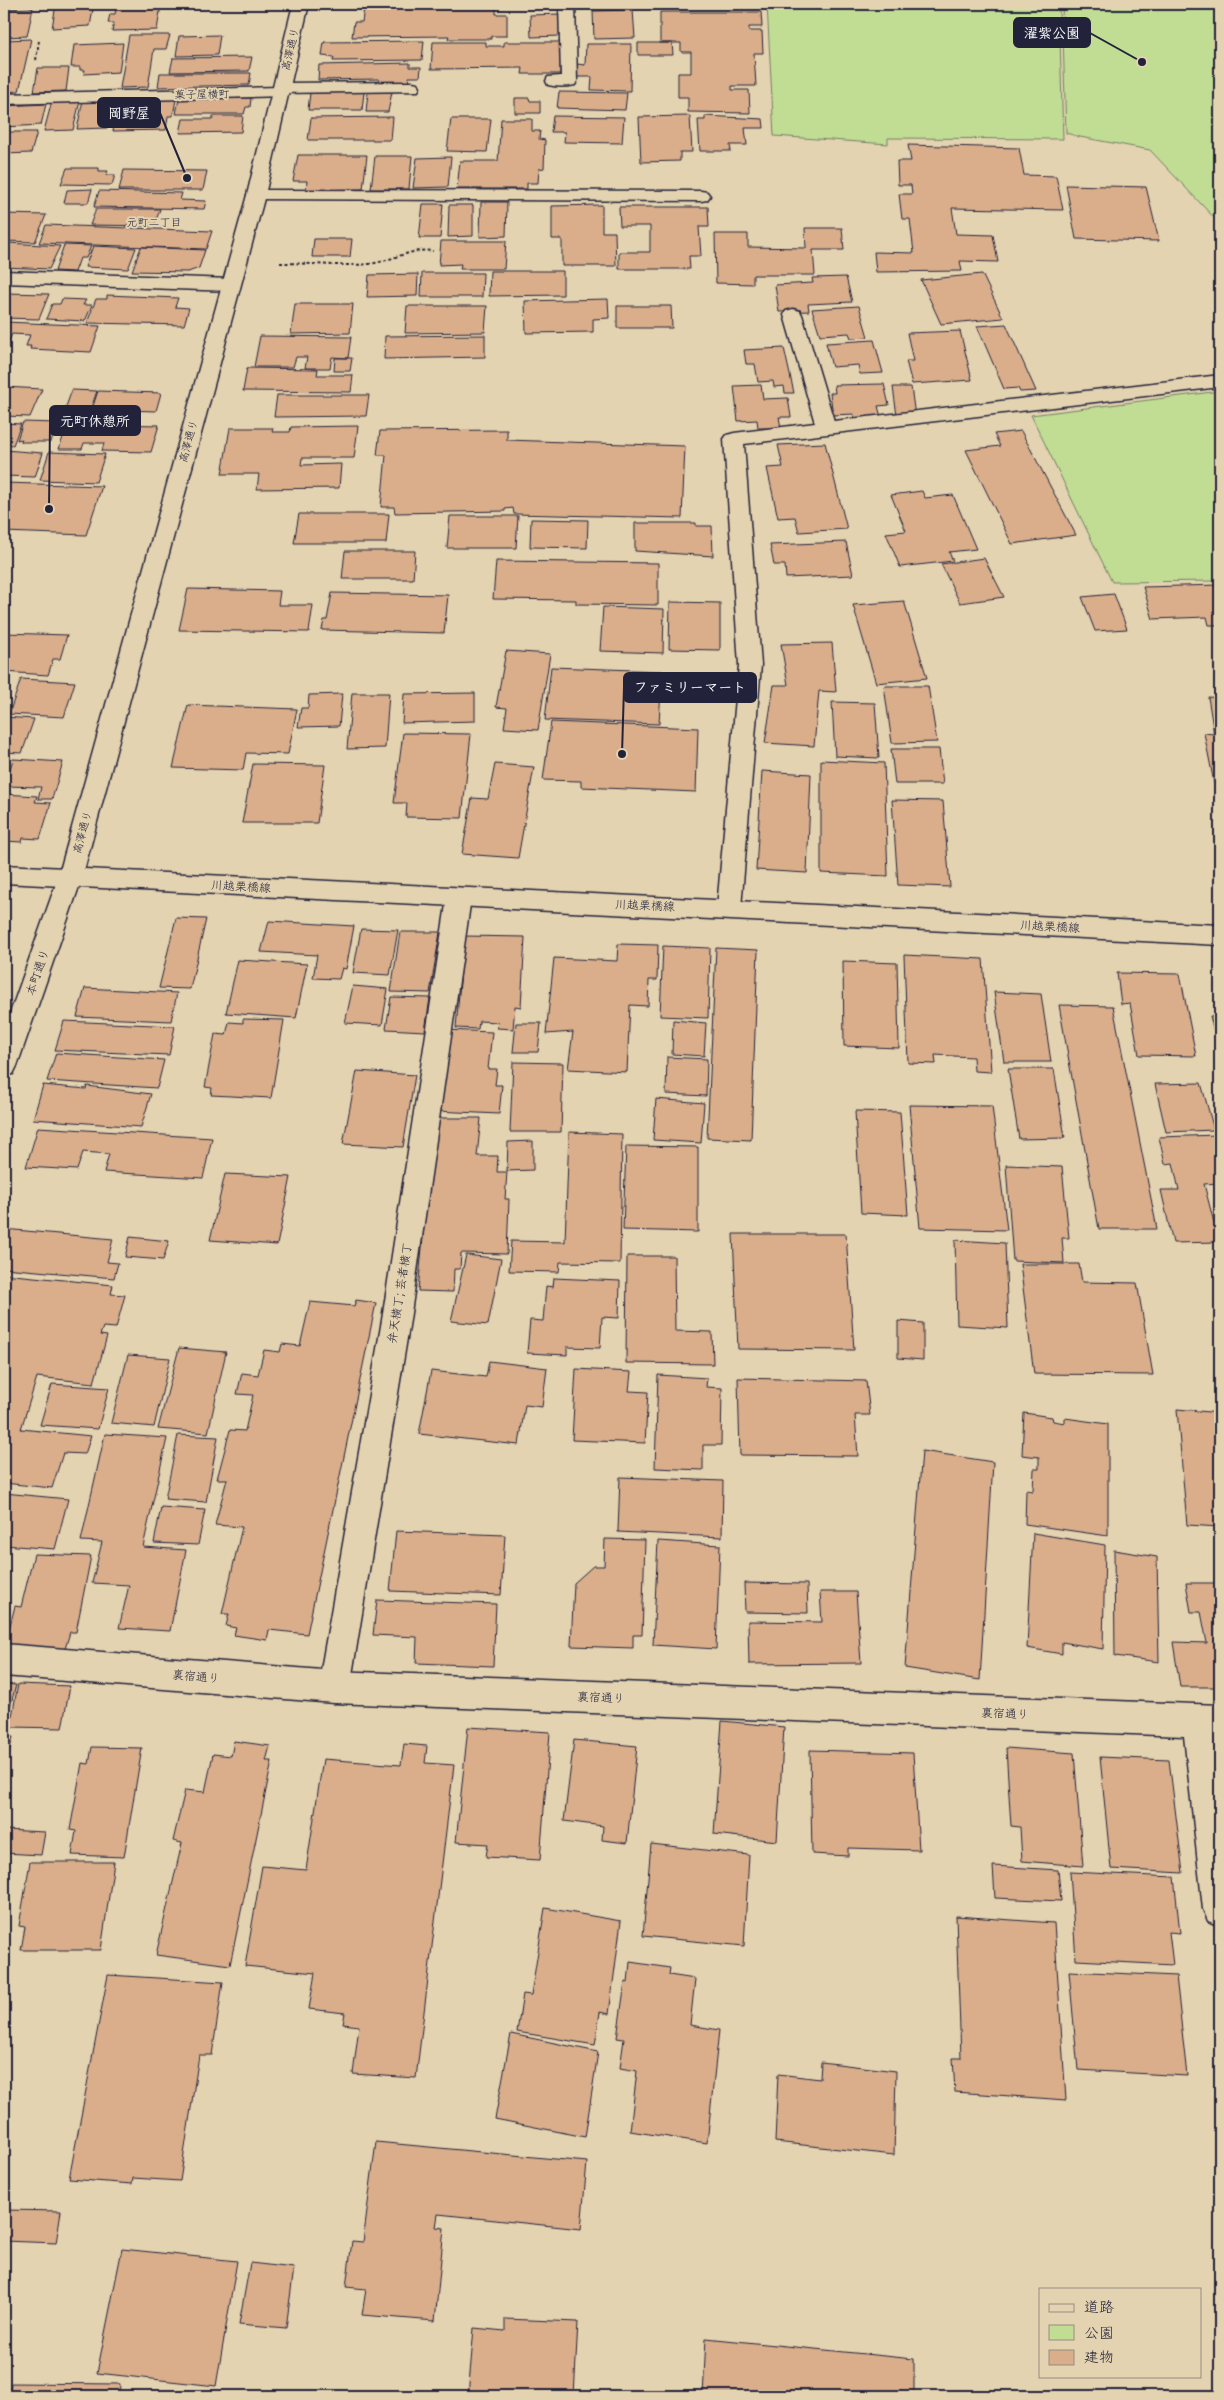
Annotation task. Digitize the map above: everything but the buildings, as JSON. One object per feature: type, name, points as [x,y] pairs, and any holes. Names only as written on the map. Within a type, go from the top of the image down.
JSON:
[{"type":"street","name":"高澤通り","points":[[70,878],[256,195],[301,4]]},
{"type":"street","points":[[554,81],[569,81],[567,4]]},
{"type":"street","name":"菓子屋横町","points":[[4,99],[412,87]]},
{"type":"street","points":[[256,195],[701,196]]},
{"type":"street","points":[[4,277],[231,285]]},
{"type":"street","points":[[794,315],[826,428]]},
{"type":"street","points":[[729,908],[750,665],[734,438],[1220,381]]},
{"type":"street","name":"川越栗橋線","points":[[4,874],[459,898],[729,908],[1220,935]]},
{"type":"street","name":"本町通り","points":[[4,1066],[70,878]]},
{"type":"street","name":"弁天横丁; 芸者横丁","points":[[334,1687],[396,1320],[459,898]]},
{"type":"street","name":"裏宿通り","points":[[4,1660],[334,1687],[1209,1721],[1220,1909]]},
{"type":"path","points":[[237,263],[365,264],[384,262],[407,250],[418,248],[433,251]]},
{"type":"green space","points":[[767,4],[1059,4],[1063,139],[888,138],[888,144],[774,136]]},
{"type":"green space","points":[[1062,4],[1220,4],[1220,224],[1150,150],[1066,133]]},
{"type":"green space","points":[[1220,391],[1220,581],[1112,582],[1031,415]]},
{"type":"place","name":"濯紫公園","points":[[1142,62]]},
{"type":"place","name":"岡野屋","points":[[187,178]]},
{"type":"place","name":"元町休憩所","points":[[49,509]]},
{"type":"place","name":"ファミリーマート","points":[[622,754]]},
{"type":"district","name":"元町二丁目","points":[[154,222]]}]
